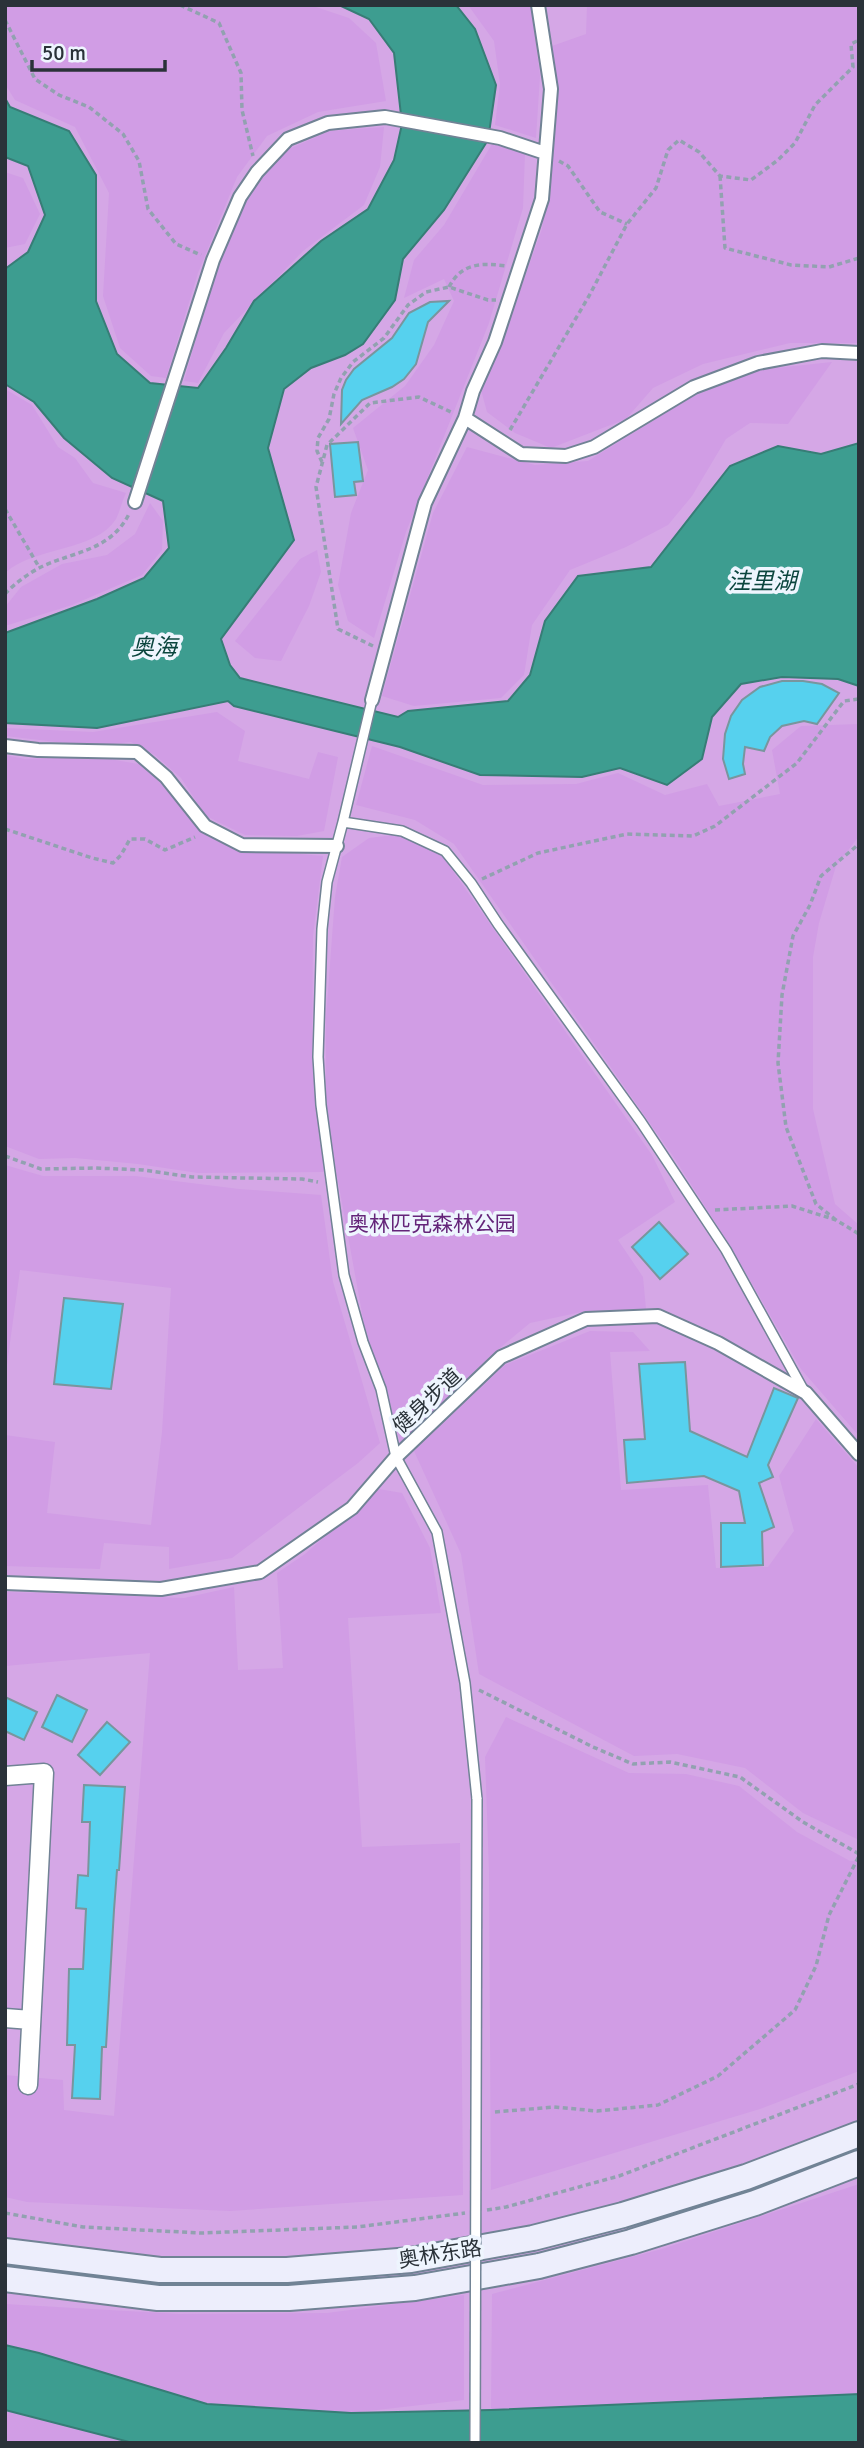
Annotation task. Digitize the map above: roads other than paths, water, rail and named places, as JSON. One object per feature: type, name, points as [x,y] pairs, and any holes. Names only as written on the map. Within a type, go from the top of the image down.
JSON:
[{"type":"main road","name":"奥林东路","points":[[5,2250],[159,2270],[287,2270],[411,2260],[533,2238],[623,2215],[746,2177],[859,2134]]},
{"type":"main road","name":"奥林东路","points":[[5,2279],[158,2298],[289,2298],[415,2288],[539,2266],[631,2242],[754,2203],[859,2163]]},
{"type":"street","points":[[372,700],[425,503],[495,342],[542,199],[551,89],[538,5]]},
{"type":"street","points":[[135,502],[213,260],[240,197],[257,172],[288,139],[328,123],[385,117],[500,138],[545,153]]},
{"type":"street","points":[[464,418],[521,454],[566,456],[594,447],[694,387],[758,363],[821,351],[859,353]]},
{"type":"street","points":[[5,746],[137,752],[166,777],[205,827],[242,845],[337,846]]},
{"type":"street","name":"健身步道","points":[[5,1583],[161,1589],[261,1572],[352,1508],[396,1457],[501,1357],[586,1320],[658,1316],[718,1343],[806,1393],[859,1454]]},
{"type":"street","points":[[5,1776],[44,1773],[28,2085]]},
{"type":"street","points":[[5,2018],[31,2020]]},
{"type":"lane","points":[[372,700],[327,882],[322,929],[318,1057],[321,1105],[344,1275],[363,1342],[381,1390],[396,1457],[437,1532],[465,1683],[477,1799],[475,2443]]},
{"type":"lane","points":[[343,822],[402,831],[445,851],[471,883],[641,1122],[726,1250],[806,1393]]},
{"type":"water","points":[[339,5],[456,5],[475,29],[496,85],[488,140],[444,210],[403,259],[395,300],[363,344],[345,355],[311,368],[284,389],[268,448],[294,540],[221,639],[230,665],[240,678],[398,717],[408,711],[508,701],[530,675],[545,621],[578,576],[651,567],[730,466],[778,446],[821,454],[859,443],[859,686],[838,679],[782,677],[741,684],[712,717],[702,759],[667,785],[620,768],[582,777],[480,775],[400,747],[234,706],[228,701],[97,728],[5,723],[5,633],[97,599],[144,578],[169,548],[163,501],[112,478],[64,438],[34,402],[5,384],[5,269],[28,252],[45,215],[28,166],[5,157],[5,98],[10,107],[69,131],[96,175],[96,301],[117,354],[150,383],[198,388],[254,301],[321,241],[368,209],[394,160],[402,124],[394,53],[369,19]]},
{"type":"water","points":[[5,2345],[207,2404],[351,2413],[491,2410],[859,2394],[859,2443],[133,2443],[5,2410]]},
{"type":"water label","name":"洼里湖","points":[[762,581]]},
{"type":"water label","name":"奥海","points":[[154,647]]},
{"type":"park label","name":"奥林匹克森林公园","points":[[432,1224]]}]
